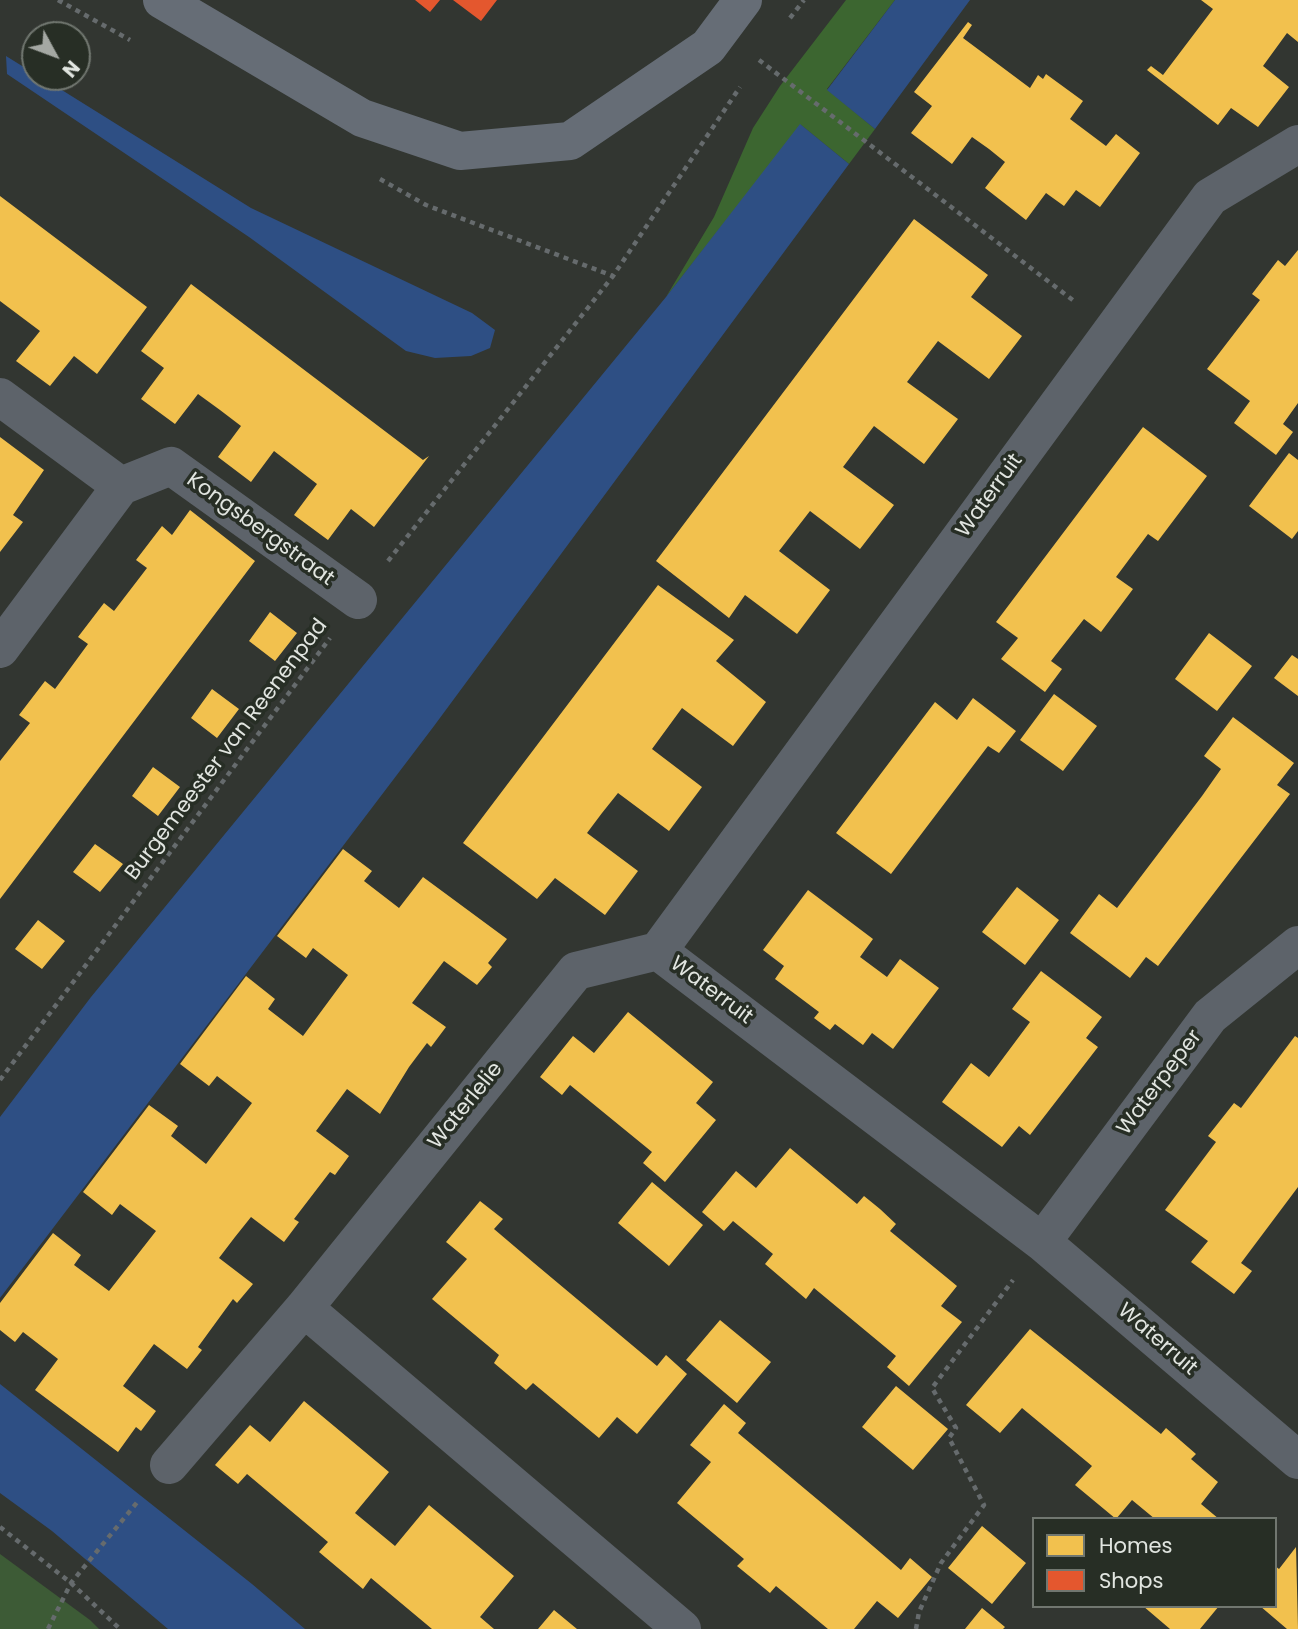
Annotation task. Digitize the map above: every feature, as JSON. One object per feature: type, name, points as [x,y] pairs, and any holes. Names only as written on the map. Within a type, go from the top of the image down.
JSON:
[{"type":"main road","points":[[162,0],[362,118],[460,151],[570,141],[708,47],[743,0]]},
{"type":"street","name":"Waterruit","points":[[1298,144],[1210,197],[658,951],[1042,1241],[1298,1460]]},
{"type":"street","points":[[0,397],[121,486],[0,649]]},
{"type":"street","name":"Kongsbergstraat","points":[[121,486],[171,466],[358,600]]},
{"type":"street","name":"Waterpeper","points":[[1042,1241],[1210,1016],[1298,944]]},
{"type":"street","name":"Waterlelie","points":[[169,1465],[304,1308],[576,971],[658,951]]},
{"type":"street","points":[[304,1308],[682,1629]]},
{"type":"path","points":[[758,59],[1111,329]]},
{"type":"path","name":"Burgemeester van Reenenpad","points":[[0,1080],[358,600],[613,276]]},
{"type":"path","points":[[916,1629],[919,1612],[941,1563],[984,1505],[949,1437],[956,1428],[932,1388],[1042,1241]]},
{"type":"path","points":[[48,1629],[71,1583],[169,1465]]},
{"type":"path","points":[[0,1527],[71,1583],[120,1629]]},
{"type":"green space","points":[[846,0],[895,0],[827,89],[875,129],[849,164],[801,125],[666,297],[714,217],[753,128],[780,86]]},
{"type":"green space","points":[[0,1554],[90,1620],[99,1629],[0,1629]]},
{"type":"water","points":[[895,0],[970,0],[875,129],[827,90]]},
{"type":"water","points":[[6,56],[21,65],[21,83],[7,74]]},
{"type":"water","points":[[32,91],[63,91],[251,208],[472,313],[495,330],[490,348],[471,356],[435,358],[406,351],[249,237]]},
{"type":"water","points":[[800,124],[849,164],[434,726],[0,1298],[0,1117],[91,997],[666,297]]},
{"type":"water","points":[[0,1384],[305,1629],[168,1629],[52,1531],[0,1493]]},
{"type":"building: Homes","points":[[1201,0],[1298,0],[1298,42],[1287,33],[1263,66],[1289,87],[1258,127],[1231,108],[1218,125],[1147,70],[1151,66],[1163,75],[1213,9]]},
{"type":"building: Homes","points":[[968,22],[972,25],[963,38],[1030,88],[1038,75],[1043,79],[1046,74],[1083,101],[1070,119],[1106,146],[1116,134],[1140,153],[1100,207],[1076,190],[1064,206],[1046,193],[1026,220],[985,188],[1005,162],[989,149],[972,137],[952,164],[911,133],[932,106],[914,92]]},
{"type":"building: Homes","points":[[0,196],[147,307],[97,374],[74,356],[50,386],[16,361],[40,331],[0,301]]},
{"type":"building: Homes","points":[[914,219],[988,275],[971,297],[1022,336],[989,379],[938,341],[907,382],[958,419],[924,464],[874,426],[843,467],[894,505],[860,549],[810,511],[779,551],[830,590],[797,634],[745,595],[729,618],[656,561]]},
{"type":"building: Homes","points":[[1298,250],[1298,403],[1283,424],[1293,432],[1276,455],[1234,423],[1250,401],[1207,369],[1260,300],[1252,294],[1278,260],[1285,266]]},
{"type":"building: Homes","points":[[191,284],[423,460],[429,456],[374,527],[351,509],[328,540],[294,515],[317,484],[274,451],[251,482],[218,457],[241,426],[220,410],[198,394],[175,424],[141,399],[164,368],[141,351]]},
{"type":"building: Homes","points":[[1143,427],[1207,476],[1158,541],[1148,534],[1116,577],[1133,589],[1101,632],[1084,619],[1051,661],[1062,669],[1045,692],[1001,659],[1018,638],[996,622]]},
{"type":"building: Homes","points":[[0,437],[44,470],[13,515],[23,522],[0,552]]},
{"type":"building: Homes","points":[[1289,453],[1298,460],[1298,531],[1292,539],[1249,506]]},
{"type":"building: Homes","points":[[190,510],[255,561],[0,899],[0,761],[30,723],[19,715],[45,681],[55,689],[88,644],[78,637],[104,603],[114,611],[147,568],[136,560],[162,526],[172,535]]},
{"type":"building: Homes","points":[[658,585],[734,640],[716,661],[766,702],[733,746],[682,708],[652,749],[702,787],[669,831],[618,793],[602,813],[587,833],[638,871],[605,915],[555,878],[537,899],[463,843]]},
{"type":"building: Homes","points":[[270,612],[297,633],[275,661],[249,641]]},
{"type":"building: Homes","points":[[1209,633],[1252,666],[1217,711],[1175,679]]},
{"type":"building: Homes","points":[[1292,655],[1298,659],[1298,696],[1274,678]]},
{"type":"building: Homes","points":[[212,689],[239,709],[217,738],[191,718]]},
{"type":"building: Homes","points":[[1054,694],[1097,726],[1063,771],[1020,740]]},
{"type":"building: Homes","points":[[973,698],[1016,731],[999,753],[988,746],[891,874],[836,833],[935,702],[957,720]]},
{"type":"building: Homes","points":[[1233,717],[1294,763],[1277,785],[1290,794],[1158,966],[1146,957],[1130,978],[1070,933],[1099,894],[1117,908],[1202,796],[1221,769],[1204,756]]},
{"type":"building: Homes","points":[[153,767],[180,787],[158,816],[132,796]]},
{"type":"building: Homes","points":[[95,844],[123,864],[100,892],[73,872]]},
{"type":"building: Homes","points":[[343,849],[372,871],[364,881],[399,908],[423,877],[507,939],[488,963],[492,967],[477,985],[444,961],[412,1003],[446,1027],[431,1047],[427,1043],[380,1114],[347,1089],[316,1131],[349,1156],[335,1175],[330,1172],[294,1219],[299,1222],[284,1242],[251,1217],[235,1237],[219,1258],[253,1284],[237,1303],[233,1299],[198,1347],[202,1350],[187,1369],[154,1344],[123,1386],[156,1411],[141,1431],[136,1427],[118,1452],[35,1390],[58,1359],[23,1332],[15,1342],[0,1330],[0,1303],[53,1233],[81,1255],[74,1265],[109,1291],[156,1231],[120,1204],[112,1215],[83,1192],[149,1105],[178,1126],[171,1136],[206,1164],[252,1103],[217,1076],[209,1086],[180,1064],[246,976],[275,999],[268,1009],[303,1036],[348,975],[313,948],[306,958],[277,936]]},
{"type":"building: Homes","points":[[1017,887],[1059,920],[1025,965],[982,932]]},
{"type":"building: Homes","points":[[808,890],[873,939],[860,957],[887,977],[900,959],[939,988],[893,1049],[872,1033],[863,1045],[835,1024],[830,1030],[814,1018],[819,1012],[775,979],[784,966],[763,950]]},
{"type":"building: Homes","points":[[38,920],[65,941],[42,969],[15,949]]},
{"type":"building: Homes","points":[[1041,971],[1102,1017],[1086,1038],[1098,1047],[1030,1135],[1019,1126],[1002,1147],[942,1102],[971,1063],[989,1077],[1030,1022],[1012,1009]]},
{"type":"building: Homes","points":[[628,1012],[713,1082],[696,1103],[716,1120],[665,1182],[643,1163],[652,1152],[570,1085],[562,1095],[540,1077],[573,1036],[594,1053]]},
{"type":"building: Homes","points":[[1295,1036],[1298,1038],[1298,1187],[1241,1263],[1252,1271],[1234,1294],[1191,1262],[1208,1241],[1165,1210],[1216,1142],[1208,1136],[1234,1103],[1241,1108]]},
{"type":"building: Homes","points":[[790,1148],[857,1204],[864,1196],[880,1209],[896,1224],[890,1231],[957,1286],[941,1306],[962,1322],[909,1386],[887,1367],[896,1356],[814,1288],[806,1299],[765,1264],[773,1254],[733,1221],[724,1231],[702,1212],[736,1171],[756,1188]]},
{"type":"building: Homes","points":[[652,1182],[703,1225],[669,1266],[618,1223]]},
{"type":"building: Homes","points":[[480,1201],[503,1219],[494,1229],[657,1366],[666,1355],[687,1374],[637,1434],[617,1417],[599,1438],[533,1383],[526,1390],[494,1363],[499,1355],[432,1299],[467,1259],[446,1242]]},
{"type":"building: Homes","points":[[720,1320],[771,1362],[737,1403],[686,1360]]},
{"type":"building: Homes","points":[[1030,1329],[1161,1434],[1166,1428],[1196,1454],[1191,1459],[1218,1482],[1201,1504],[1217,1517],[1153,1517],[1132,1500],[1118,1517],[1114,1517],[1075,1485],[1092,1466],[1022,1408],[1000,1433],[966,1405]]},
{"type":"building: Homes","points":[[896,1386],[948,1429],[913,1470],[862,1427]]},
{"type":"building: Homes","points":[[304,1401],[389,1472],[355,1513],[395,1546],[429,1505],[514,1576],[480,1617],[494,1629],[432,1629],[371,1578],[363,1589],[319,1552],[328,1542],[247,1474],[238,1484],[215,1465],[250,1425],[270,1442]]},
{"type":"building: Homes","points":[[724,1404],[746,1423],[738,1433],[901,1570],[910,1558],[932,1577],[898,1618],[877,1601],[854,1629],[828,1629],[776,1586],[770,1593],[737,1566],[744,1559],[677,1503],[711,1462],[690,1445]]},
{"type":"building: Homes","points":[[982,1526],[1026,1563],[992,1604],[948,1568]]},
{"type":"building: Homes","points":[[1296,1547],[1298,1629],[1287,1629],[1262,1608],[1277,1608],[1277,1568],[1279,1569]]},
{"type":"building: Homes","points":[[982,1608],[1005,1627],[965,1629]]},
{"type":"building: Homes","points":[[1145,1608],[1217,1608],[1200,1629],[1170,1629]]},
{"type":"building: Homes","points":[[554,1610],[577,1629],[538,1629]]},
{"type":"building: Shops","points":[[415,0],[440,0],[430,12]]},
{"type":"building: Shops","points":[[453,0],[497,0],[481,21]]}]
